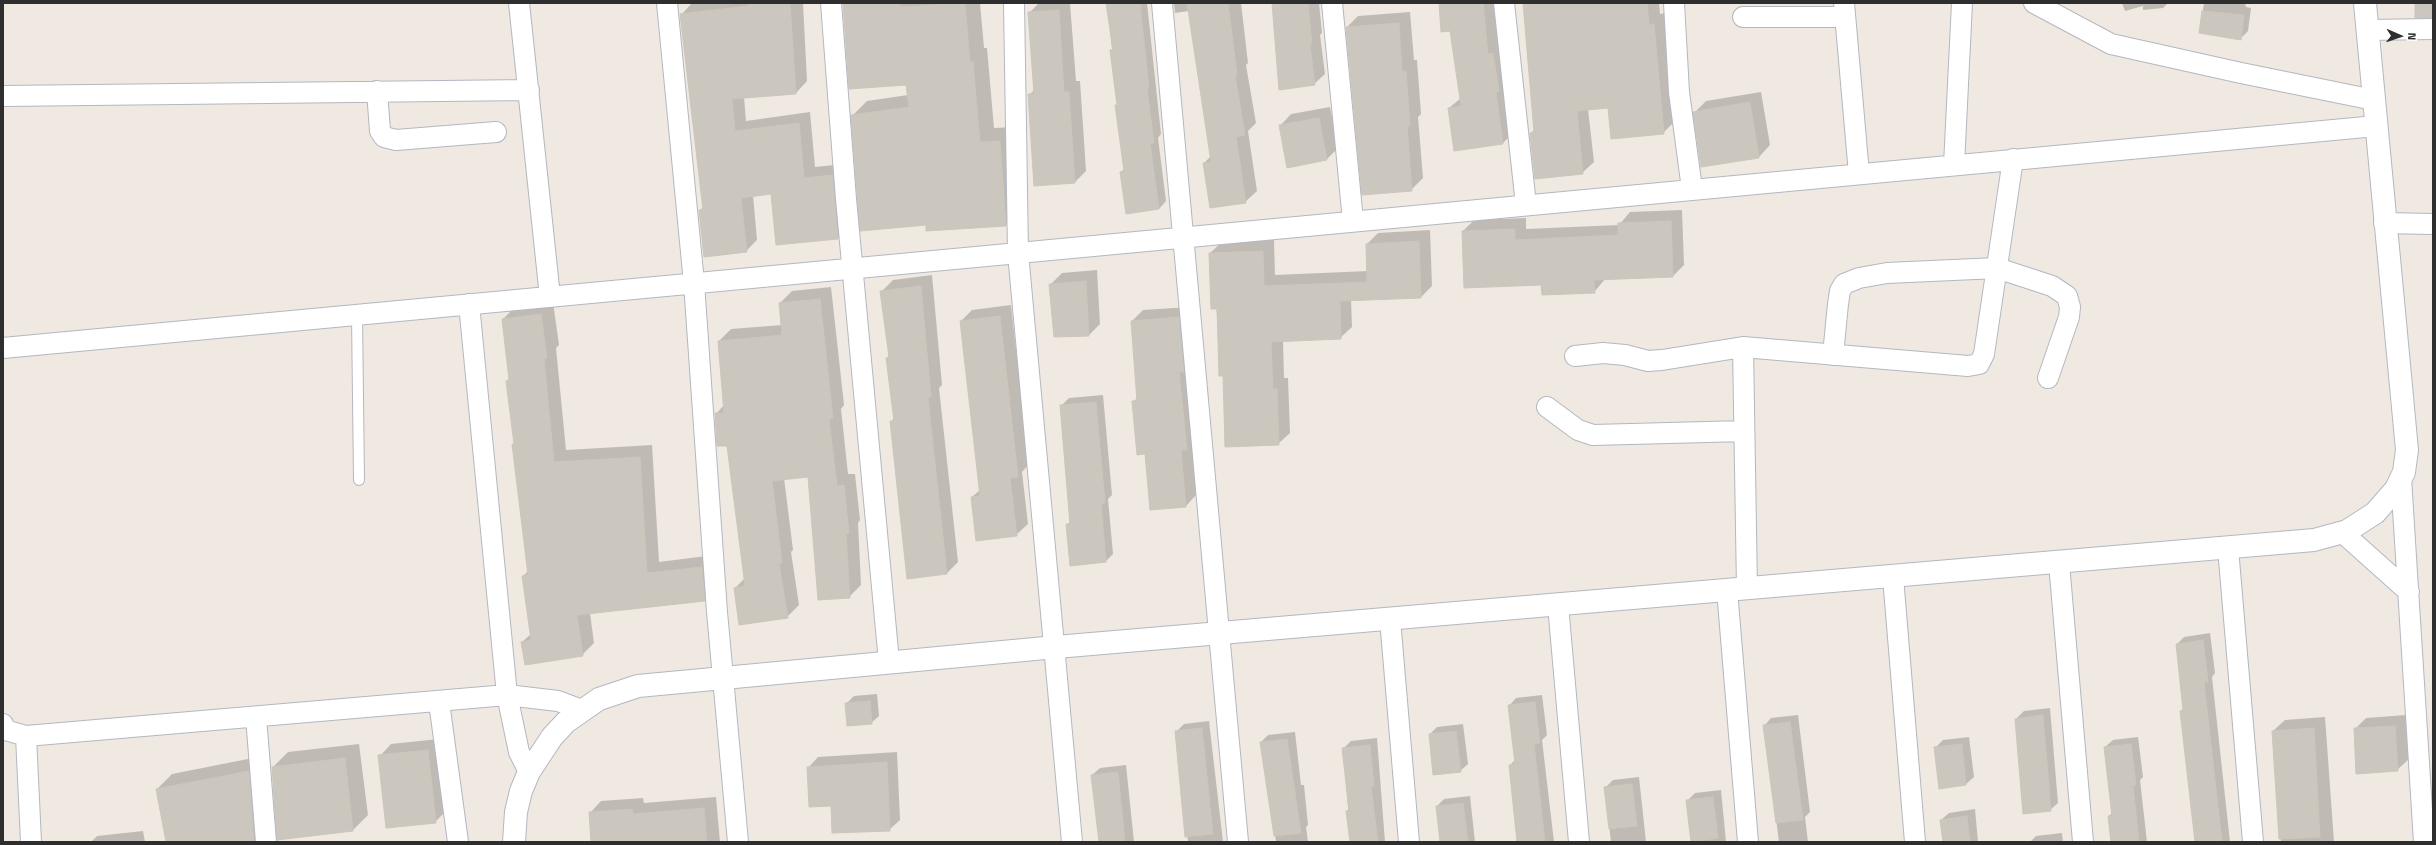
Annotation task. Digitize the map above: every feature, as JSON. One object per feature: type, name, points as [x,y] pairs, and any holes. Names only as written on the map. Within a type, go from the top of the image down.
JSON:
[{"type":"main road","points":[[514,842],[516,812],[529,772],[552,737],[582,710],[612,694],[638,686],[1056,647],[1558,606],[2228,548],[2314,540],[2343,533],[2375,513],[2393,493],[2401,478],[2407,450],[2384,223],[2365,3]]},
{"type":"street","points":[[519,3],[550,297]]},
{"type":"street","points":[[667,3],[694,283],[716,604],[738,842]]},
{"type":"street","points":[[831,3],[890,662]]},
{"type":"street","points":[[1014,3],[1018,253],[1056,647],[1072,842]]},
{"type":"street","points":[[1162,3],[1221,634],[1238,842]]},
{"type":"street","points":[[1332,3],[1353,221]]},
{"type":"street","points":[[1504,3],[1526,205]]},
{"type":"street","points":[[1674,3],[1679,92],[1692,189]]},
{"type":"street","points":[[1954,165],[1962,3]]},
{"type":"street","points":[[2034,3],[2111,44],[2241,73],[2374,100]]},
{"type":"street","points":[[1743,17],[1844,10],[1859,174]]},
{"type":"street","points":[[2368,30],[2433,29]]},
{"type":"street","points":[[3,96],[529,90]]},
{"type":"street","points":[[377,91],[380,130],[384,138],[396,140],[496,132]]},
{"type":"street","points":[[3,348],[2376,126]]},
{"type":"street","points":[[1575,356],[1603,353],[1625,355],[1648,361],[1743,347],[1968,366],[1979,364],[1984,354],[2013,159]]},
{"type":"street","points":[[2384,223],[2433,224]]},
{"type":"street","points":[[1833,355],[1840,291],[1844,284],[1859,278],[1888,273],[1996,268],[2052,286],[2067,296],[2070,307],[2069,317],[2048,378]]},
{"type":"street","points":[[469,304],[507,695],[519,752],[529,772]]},
{"type":"street","points":[[1743,347],[1744,431],[1737,590],[1748,842]]},
{"type":"street","points":[[1547,407],[1578,430],[1593,435],[1744,431]]},
{"type":"street","points":[[2401,478],[2424,842]]},
{"type":"street","points":[[2343,533],[2409,592]]},
{"type":"street","points":[[2228,548],[2252,842]]},
{"type":"street","points":[[2059,563],[2083,842]]},
{"type":"street","points":[[1893,577],[1915,842]]},
{"type":"street","points":[[1558,606],[1579,842]]},
{"type":"street","points":[[1390,619],[1410,842]]},
{"type":"street","points":[[3,724],[5,730],[26,736],[507,695],[558,701],[582,710]]},
{"type":"street","points":[[439,702],[458,842]]},
{"type":"street","points":[[256,717],[266,842]]},
{"type":"street","points":[[26,736],[31,842]]},
{"type":"lane","points":[[357,315],[358,480]]},
{"type":"building","points":[[748,3],[790,3],[796,94],[732,99],[735,131],[799,123],[804,178],[833,175],[838,239],[776,245],[771,194],[741,198],[747,252],[704,257],[699,210],[703,210],[680,14],[748,6]]},
{"type":"building","points":[[843,3],[900,3],[900,7],[965,3],[970,62],[973,62],[980,142],[1000,141],[1006,226],[926,231],[926,225],[860,231],[851,115],[909,107],[906,85],[849,89]]},
{"type":"building","points":[[1106,3],[1140,3],[1149,88],[1147,88],[1154,143],[1150,143],[1159,209],[1126,214],[1120,172],[1124,171],[1115,105],[1117,105],[1110,50],[1113,50]]},
{"type":"building","points":[[1187,3],[1228,3],[1237,75],[1235,75],[1245,135],[1236,137],[1246,203],[1210,208],[1203,163],[1211,162]]},
{"type":"building","points":[[1272,3],[1308,3],[1312,44],[1310,45],[1315,85],[1279,90]]},
{"type":"building","points":[[1439,3],[1483,3],[1488,54],[1493,53],[1499,91],[1496,92],[1503,144],[1454,151],[1448,108],[1461,106],[1450,31],[1441,32]]},
{"type":"building","points":[[1523,3],[1647,3],[1649,25],[1654,24],[1664,134],[1611,139],[1608,108],[1577,111],[1583,174],[1535,179],[1530,133],[1534,132]]},
{"type":"building","points":[[2415,3],[2433,3],[2433,18],[2415,18]]},
{"type":"building","points":[[1059,10],[1064,92],[1069,92],[1075,183],[1034,186],[1028,94],[1034,94],[1028,12]]},
{"type":"building","points":[[2202,11],[2244,15],[2241,40],[2199,33]]},
{"type":"building","points":[[1399,23],[1402,71],[1406,71],[1410,126],[1407,126],[1412,191],[1362,195],[1346,27]]},
{"type":"building","points":[[1750,102],[1759,158],[1701,167],[1693,112]]},
{"type":"building","points":[[1319,118],[1327,160],[1287,168],[1279,125]]},
{"type":"building","points":[[1671,221],[1673,277],[1594,280],[1595,293],[1542,295],[1541,285],[1464,288],[1462,231],[1515,229],[1515,240],[1618,235],[1618,223]]},
{"type":"building","points":[[1419,241],[1421,298],[1340,301],[1341,339],[1271,342],[1273,389],[1277,389],[1279,445],[1225,447],[1223,376],[1219,376],[1217,309],[1211,309],[1209,253],[1263,251],[1264,286],[1367,282],[1366,244]]},
{"type":"building","points":[[1086,281],[1089,336],[1054,337],[1049,284]]},
{"type":"building","points":[[921,286],[931,397],[928,398],[947,574],[907,579],[890,421],[894,421],[886,358],[889,357],[880,291]]},
{"type":"building","points":[[820,299],[833,418],[829,419],[837,486],[844,485],[849,533],[846,534],[850,598],[818,600],[808,477],[772,481],[782,563],[779,563],[788,618],[739,625],[734,588],[745,586],[727,446],[717,446],[715,413],[724,413],[718,341],[782,335],[779,303]]},
{"type":"building","points":[[541,314],[547,358],[544,359],[554,462],[640,457],[647,573],[702,567],[705,601],[577,615],[583,656],[525,665],[521,642],[531,640],[522,576],[528,575],[512,444],[514,444],[506,381],[509,380],[502,319]]},
{"type":"building","points":[[1000,316],[1018,477],[1010,478],[1017,536],[976,541],[971,497],[980,496],[960,321]]},
{"type":"building","points":[[1179,317],[1184,372],[1179,372],[1187,450],[1181,450],[1186,507],[1150,510],[1145,454],[1137,455],[1132,401],[1137,401],[1131,321]]},
{"type":"building","points":[[1096,402],[1105,503],[1101,504],[1106,562],[1070,566],[1066,524],[1070,524],[1060,405]]},
{"type":"building","points":[[2203,640],[2208,682],[2204,682],[2222,842],[2195,842],[2180,711],[2183,710],[2176,644]]},
{"type":"building","points":[[870,701],[872,724],[847,726],[845,703]]},
{"type":"building","points":[[1535,702],[1540,743],[1534,744],[1545,842],[1517,842],[1509,765],[1515,764],[1508,705]]},
{"type":"building","points":[[2043,715],[2051,811],[2023,814],[2015,719]]},
{"type":"building","points":[[1790,722],[1803,820],[1776,823],[1763,725]]},
{"type":"building","points":[[2395,726],[2398,771],[2356,774],[2354,728]]},
{"type":"building","points":[[1202,728],[1213,834],[1185,837],[1175,731]]},
{"type":"building","points":[[2314,728],[2320,837],[2279,839],[2272,731]]},
{"type":"building","points":[[1456,731],[1461,772],[1433,775],[1429,734]]},
{"type":"building","points":[[1287,739],[1301,833],[1274,836],[1260,742]]},
{"type":"building","points":[[1962,744],[1966,785],[1939,789],[1934,747]]},
{"type":"building","points":[[2131,744],[2136,785],[2133,785],[2139,842],[2111,842],[2108,816],[2112,816],[2104,747]]},
{"type":"building","points":[[1370,745],[1374,786],[1371,787],[1378,842],[1350,842],[1346,811],[1349,810],[1342,748]]},
{"type":"building","points":[[428,750],[436,823],[386,828],[378,755]]},
{"type":"building","points":[[345,758],[353,831],[277,840],[272,767]]},
{"type":"building","points":[[887,762],[890,831],[832,833],[831,806],[809,807],[807,767]]},
{"type":"building","points":[[249,771],[254,842],[166,842],[156,789]]},
{"type":"building","points":[[1118,772],[1125,842],[1099,842],[1091,775]]},
{"type":"building","points":[[1632,784],[1637,826],[1609,829],[1604,787]]},
{"type":"building","points":[[1713,797],[1718,838],[1691,842],[1686,800]]},
{"type":"building","points":[[1463,803],[1468,842],[1440,842],[1436,806]]},
{"type":"building","points":[[704,808],[707,842],[591,842],[589,812],[632,809],[633,814]]},
{"type":"building","points":[[1967,816],[1970,842],[1943,842],[1940,820]]}]
